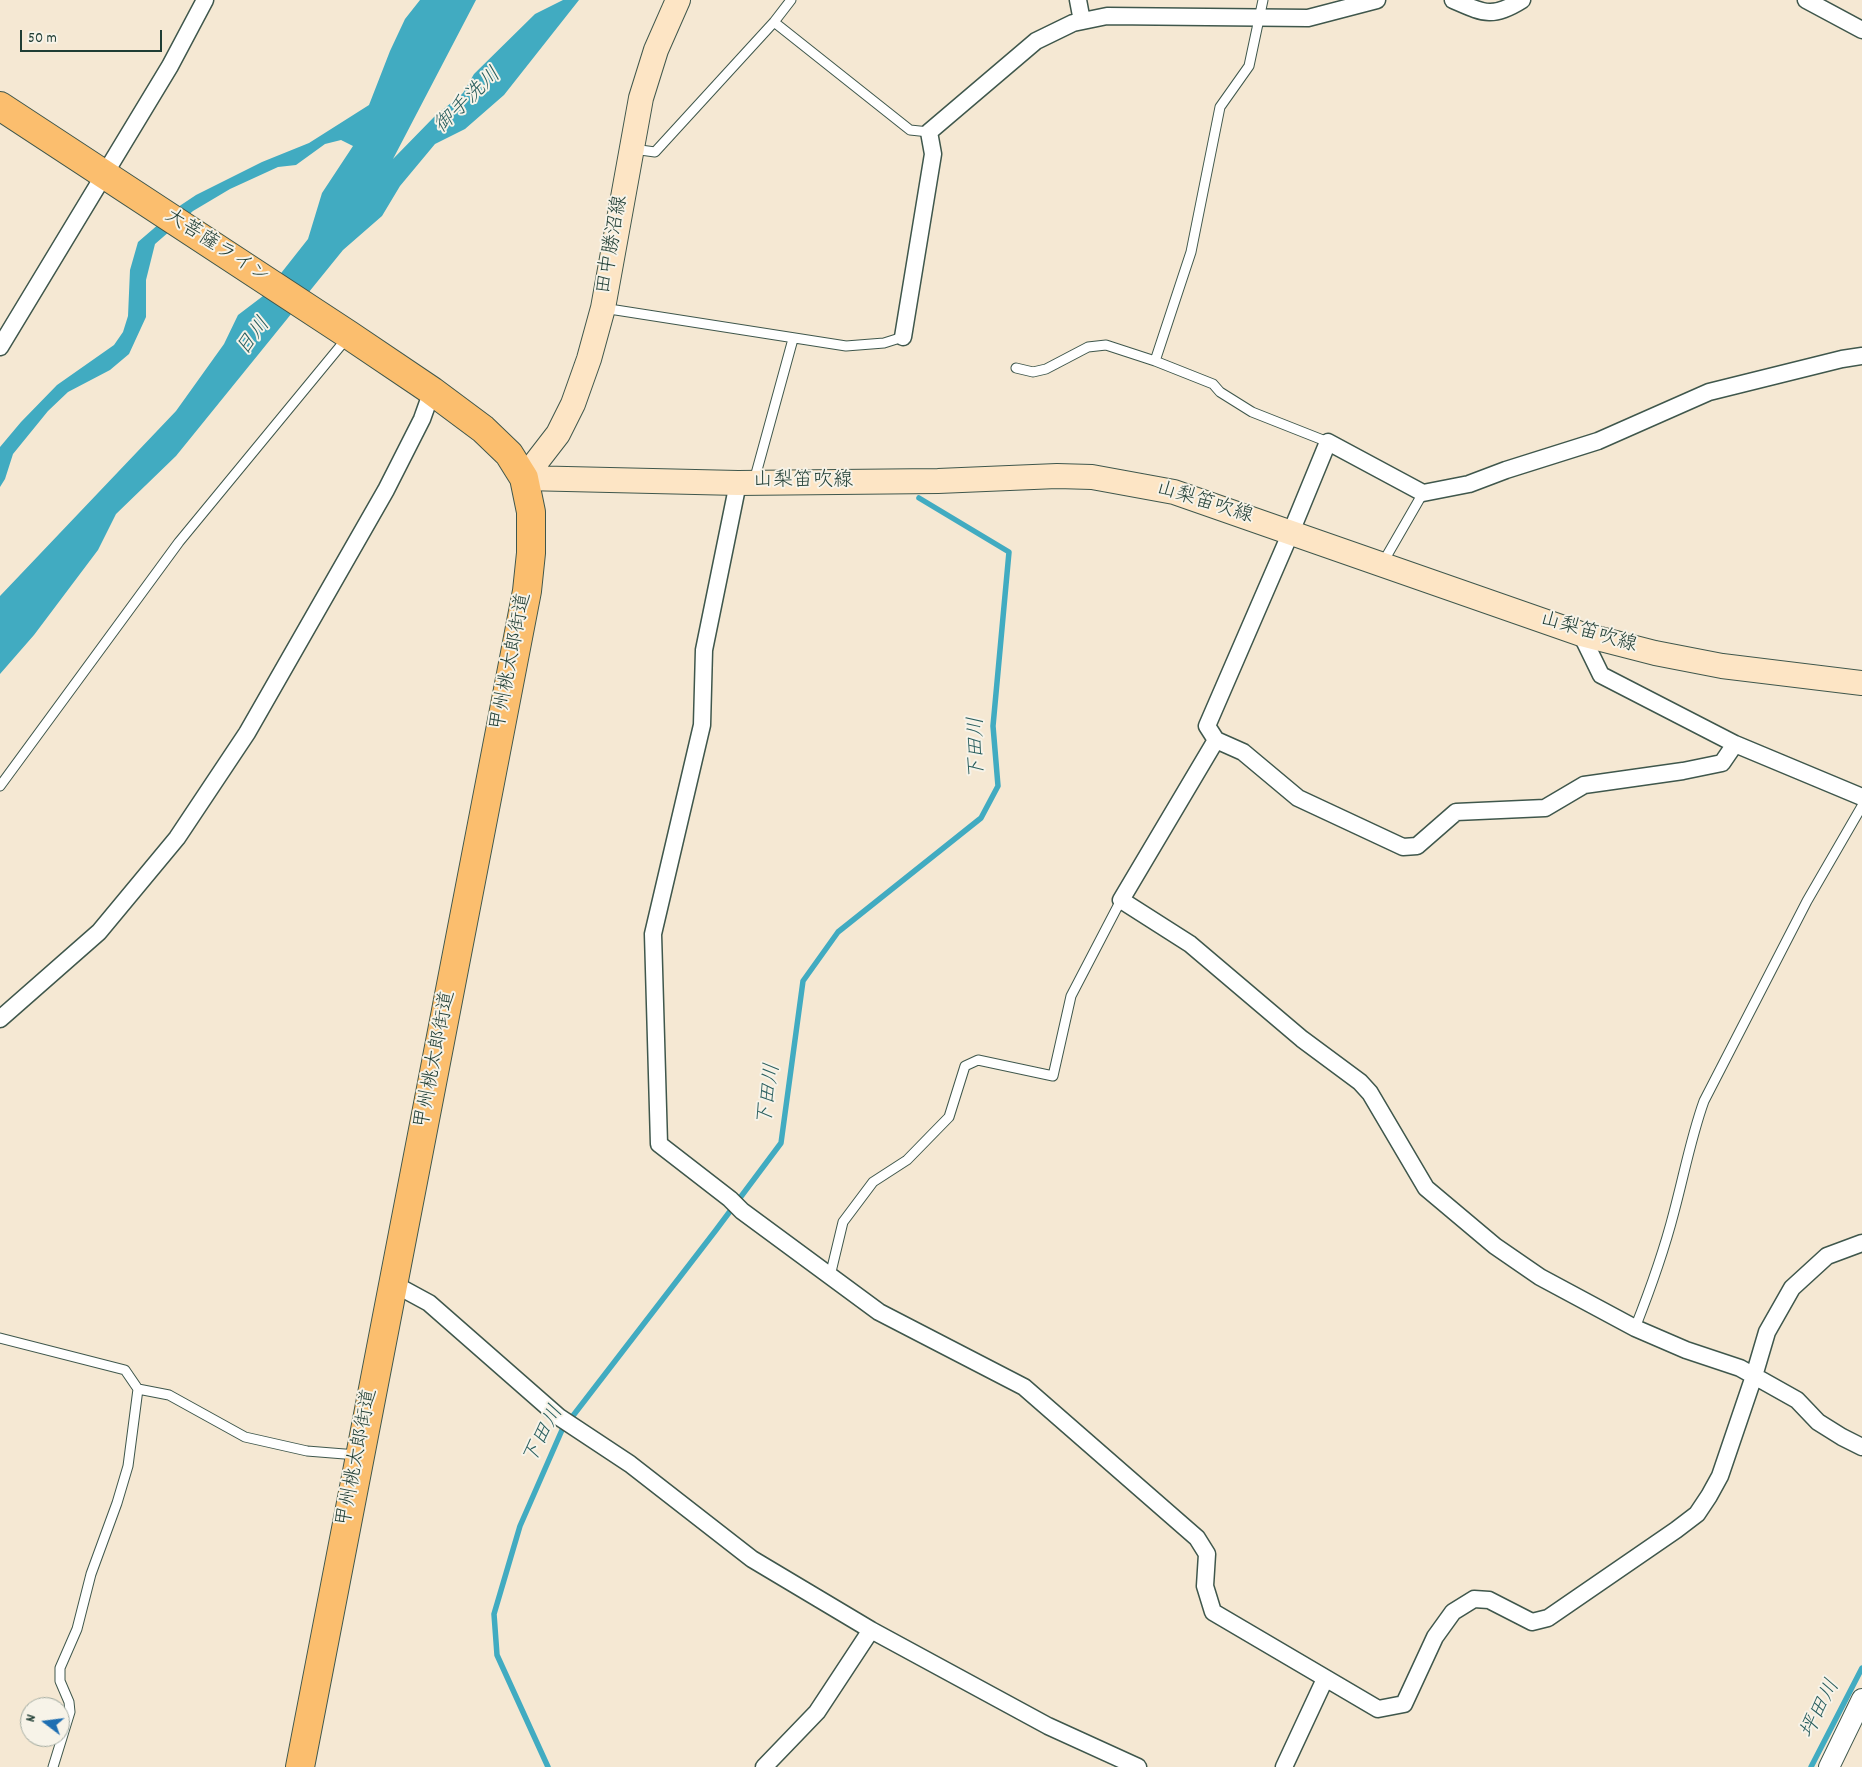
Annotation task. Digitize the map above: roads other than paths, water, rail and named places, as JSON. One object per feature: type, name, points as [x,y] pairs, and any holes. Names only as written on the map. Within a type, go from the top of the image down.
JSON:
[{"type":"highway","name":"大菩薩ライン","points":[[0,106],[432,390]]},
{"type":"highway","name":"甲州桃太郎街道","points":[[300,1767],[527,591],[531,553],[531,512],[524,478],[509,454],[483,429],[432,390]]},
{"type":"main road","name":"田中勝沼線","points":[[524,478],[558,434],[573,404],[589,359],[603,308],[641,98],[656,50],[678,0]]},
{"type":"main road","name":"山梨笛吹線","points":[[524,478],[746,483],[938,481],[1058,476],[1092,477],[1174,492],[1581,634],[1655,653],[1722,666],[1862,683]]},
{"type":"street","points":[[0,347],[78,215],[110,179],[205,0]]},
{"type":"street","points":[[1078,0],[1082,21]]},
{"type":"street","points":[[903,337],[933,154],[929,132],[1036,42],[1073,23],[1107,16],[1308,18],[1378,0]]},
{"type":"street","points":[[1453,0],[1478,10],[1496,13],[1508,9],[1522,0]]},
{"type":"street","points":[[1806,0],[1862,30]]},
{"type":"street","points":[[1735,744],[1722,763],[1683,771],[1584,785],[1545,808],[1456,812],[1417,846],[1403,847],[1298,798],[1243,752],[1216,740],[1207,726],[1328,442],[1423,493],[1469,484],[1506,470],[1598,441],[1710,392],[1842,359],[1862,356]]},
{"type":"street","points":[[0,1019],[99,932],[177,838],[247,732],[386,490],[422,419],[432,390]]},
{"type":"street","points":[[746,483],[704,650],[702,725],[653,934],[659,1144],[730,1199],[742,1211],[879,1312],[1024,1387],[1197,1538],[1207,1554],[1205,1586],[1213,1612],[1378,1710],[1404,1704],[1435,1637],[1453,1612],[1474,1599],[1489,1600],[1532,1622],[1548,1618],[1697,1514],[1720,1476],[1767,1332],[1792,1288],[1827,1256],[1862,1243]]},
{"type":"street","points":[[1581,634],[1601,675],[1735,744],[1862,797]]},
{"type":"street","points":[[1216,740],[1122,900],[1190,944],[1302,1039],[1360,1082],[1370,1093],[1426,1188],[1495,1246],[1540,1277],[1635,1328],[1686,1350],[1740,1368],[1797,1400],[1818,1422],[1862,1448]]},
{"type":"street","points":[[394,1284],[429,1303],[558,1417],[630,1464],[752,1559],[871,1630],[1048,1726],[1138,1767]]},
{"type":"street","points":[[764,1767],[817,1712],[871,1630]]},
{"type":"street","points":[[1284,1767],[1325,1679]]},
{"type":"street","points":[[1829,1767],[1862,1699]]},
{"type":"lane","points":[[632,149],[656,152],[792,0]]},
{"type":"lane","points":[[1155,361],[1190,252],[1220,107],[1248,66],[1263,0]]},
{"type":"lane","points":[[774,22],[910,130],[929,132]]},
{"type":"lane","points":[[603,308],[846,346],[884,343],[903,337]]},
{"type":"lane","points":[[0,786],[179,542],[349,335]]},
{"type":"lane","points":[[746,483],[793,339]]},
{"type":"lane","points":[[1016,368],[1033,372],[1046,369],[1088,346],[1106,345],[1155,361],[1213,384],[1220,392],[1252,412],[1328,442]]},
{"type":"lane","points":[[1382,565],[1423,493]]},
{"type":"lane","points":[[1635,1328],[1650,1289],[1674,1214],[1696,1122],[1704,1101],[1807,901],[1862,806]]},
{"type":"lane","points":[[830,1276],[843,1222],[872,1182],[907,1160],[949,1117],[965,1066],[978,1060],[1053,1076],[1071,996],[1122,900]]},
{"type":"lane","points":[[0,1338],[125,1370],[138,1389],[128,1466],[117,1503],[91,1574],[77,1629],[60,1668],[60,1681],[69,1702],[70,1712],[53,1767]]},
{"type":"lane","points":[[138,1389],[169,1395],[245,1437],[307,1451],[360,1455]]},
{"type":"water","points":[[420,0],[476,0],[393,159],[434,117],[463,93],[474,74],[535,14],[563,0],[579,0],[504,95],[465,129],[435,144],[400,186],[382,216],[343,250],[176,456],[116,514],[98,550],[34,635],[0,674],[0,596],[176,411],[224,344],[238,315],[263,296],[308,239],[322,193],[353,146],[341,140],[325,144],[296,165],[278,167],[230,189],[193,211],[155,244],[146,280],[146,317],[129,354],[110,370],[68,392],[48,411],[13,454],[5,479],[0,487],[0,447],[57,385],[114,345],[123,332],[128,316],[130,270],[138,242],[181,205],[196,195],[262,162],[309,143],[369,105],[405,19]]},
{"type":"waterway","name":"下田川","points":[[548,1767],[497,1655],[494,1614],[520,1526],[562,1430],[781,1143],[803,981],[838,932],[981,818],[998,786],[993,726],[1009,552],[919,498]]},
{"type":"waterway","name":"坪田川","points":[[1811,1767],[1862,1668]]},
{"type":"water label","name":"御手洗川","points":[[469,102]]},
{"type":"water label","name":"日川","points":[[255,338]]}]
